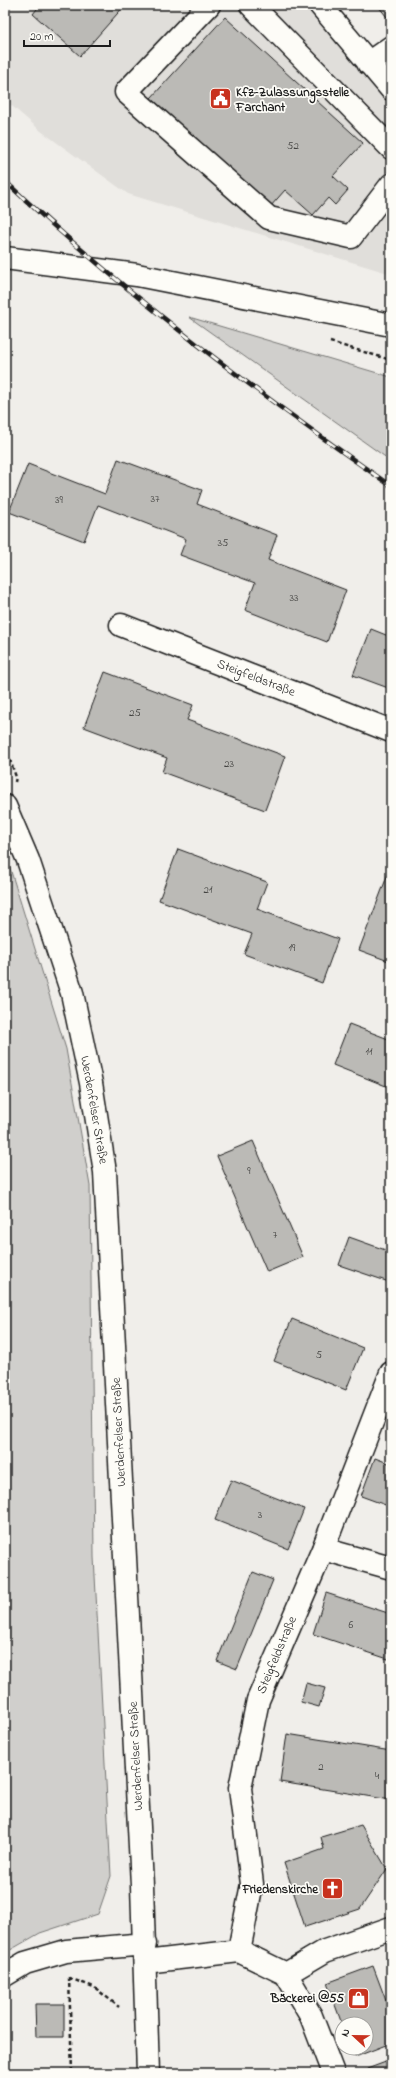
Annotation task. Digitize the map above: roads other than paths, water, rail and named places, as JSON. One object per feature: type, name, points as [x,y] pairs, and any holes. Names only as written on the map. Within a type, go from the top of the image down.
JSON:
[{"type":"street","points":[[209,5],[126,92],[269,218],[351,238],[391,185]]},
{"type":"street","points":[[252,5],[391,148]]},
{"type":"street","points":[[320,5],[391,89]]},
{"type":"street","points":[[368,63],[391,47]]},
{"type":"street","points":[[5,258],[137,275],[391,325]]},
{"type":"street","name":"Steigfeldstraße","points":[[121,625],[391,731]]},
{"type":"street","name":"Werdenfelser Straße","points":[[5,806],[28,860],[72,993],[91,1083],[105,1172],[145,1953],[148,2073]]},
{"type":"street","name":"Steigfeldstraße","points":[[239,1950],[252,1884],[240,1788],[258,1700],[323,1549],[391,1373]]},
{"type":"street","points":[[323,1549],[391,1568]]},
{"type":"street","points":[[286,1974],[325,1951],[391,1928]]},
{"type":"street","points":[[5,1975],[25,1963],[66,1951],[145,1953],[239,1950],[286,1974],[311,2016],[333,2073]]},
{"type":"railway","points":[[5,181],[97,263],[192,341],[291,415],[391,486]]},
{"type":"place","name":"Kfz-Zulassungsstelle Farchant","points":[[220,99]]},
{"type":"place","name":"Friedenskirche","points":[[333,1889]]},
{"type":"place","name":"Bäckerei @55","points":[[359,1998]]}]
